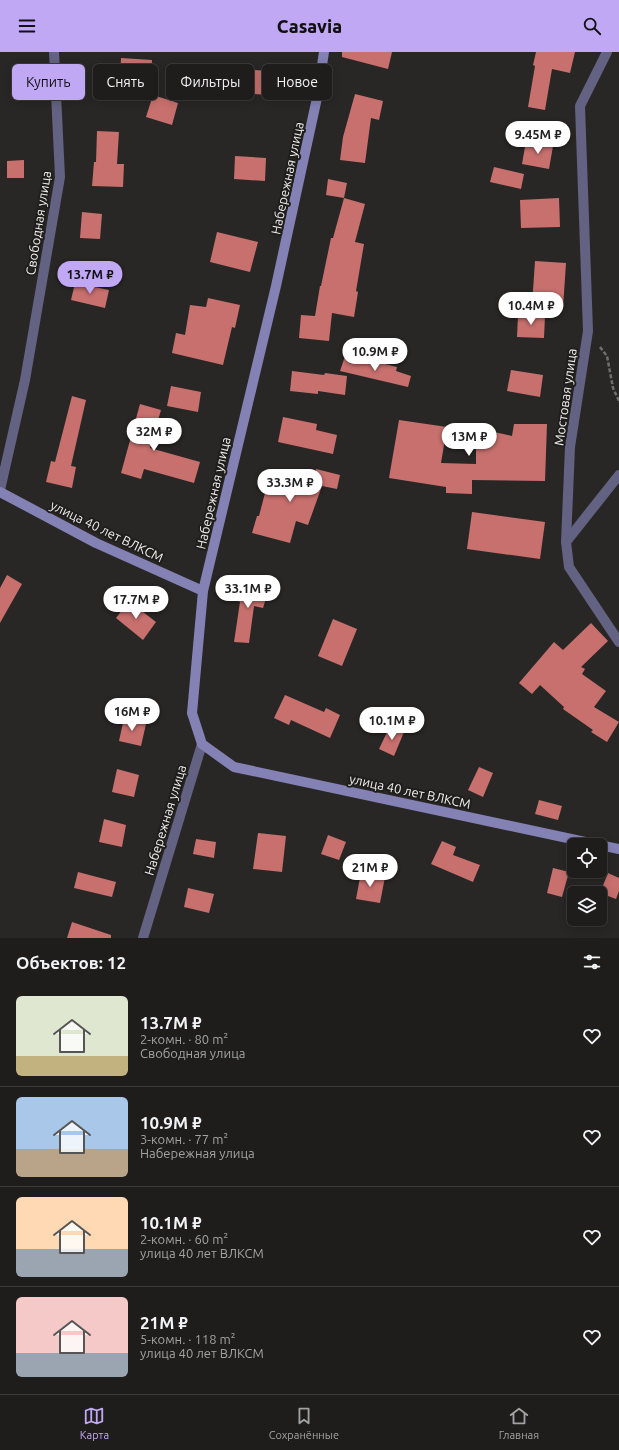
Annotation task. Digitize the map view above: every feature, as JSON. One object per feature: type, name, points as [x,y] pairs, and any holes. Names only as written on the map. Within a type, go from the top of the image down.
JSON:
[{"type":"street","name":"Свободная улица","points":[[0,491],[25,380],[60,177],[54,52]]},
{"type":"street","name":"Набережная улица","points":[[143,938],[202,744],[192,713],[204,591],[276,286],[317,98],[324,52]]},
{"type":"street","name":"Мостовая улица","points":[[607,52],[580,106],[588,331],[570,447],[566,542],[569,567],[619,642]]},
{"type":"street","points":[[566,542],[619,475]]},
{"type":"street","name":"улица 40 лет ВЛКСМ","points":[[0,491],[96,543],[204,591]]},
{"type":"street","name":"улица 40 лет ВЛКСМ","points":[[202,744],[234,767],[619,849]]},
{"type":"path","points":[[588,331],[607,356],[613,388],[619,402]]},
{"type":"building","points":[[342,52],[392,52],[388,69],[342,57]]},
{"type":"building","points":[[536,52],[575,52],[570,73],[552,69],[545,110],[528,107]]},
{"type":"building","points":[[121,58],[152,60],[152,64],[121,64]]},
{"type":"building","points":[[254,70],[262,70],[262,95],[254,94]]},
{"type":"building","points":[[355,94],[383,101],[379,120],[371,118],[365,163],[340,160],[343,137]]},
{"type":"building","points":[[158,97],[178,103],[172,125],[146,117],[151,100],[158,100]]},
{"type":"building","points":[[97,131],[119,132],[117,164],[124,164],[123,187],[92,186],[94,162],[96,162]]},
{"type":"building","points":[[526,141],[553,146],[549,169],[522,164]]},
{"type":"building","points":[[235,156],[266,158],[265,181],[234,179]]},
{"type":"building","points":[[24,160],[24,178],[7,178],[7,161]]},
{"type":"building","points":[[494,167],[524,174],[521,189],[490,182]]},
{"type":"building","points":[[328,179],[347,183],[344,198],[326,195]]},
{"type":"building","points":[[344,198],[365,204],[355,242],[364,244],[356,291],[358,292],[354,317],[332,313],[329,341],[299,338],[301,315],[315,316],[331,238],[333,238]]},
{"type":"building","points":[[559,198],[560,227],[521,228],[520,200]]},
{"type":"building","points":[[82,212],[102,214],[100,239],[80,238]]},
{"type":"building","points":[[217,232],[258,242],[250,272],[210,262]]},
{"type":"building","points":[[535,261],[566,263],[563,308],[532,305]]},
{"type":"building","points":[[75,283],[109,290],[105,308],[71,300]]},
{"type":"building","points":[[208,298],[240,305],[235,328],[232,327],[223,365],[172,353],[176,333],[185,335],[190,305],[206,307]]},
{"type":"building","points":[[518,315],[545,316],[544,338],[517,337]]},
{"type":"building","points":[[345,356],[376,365],[377,362],[397,367],[396,371],[411,376],[408,387],[340,371]]},
{"type":"building","points":[[511,370],[543,375],[540,397],[507,391]]},
{"type":"building","points":[[292,371],[347,376],[345,395],[318,391],[318,394],[290,391]]},
{"type":"building","points":[[171,386],[201,392],[198,412],[167,406]]},
{"type":"building","points":[[72,396],[86,400],[71,466],[76,467],[72,488],[46,482],[51,461],[55,462]]},
{"type":"building","points":[[140,404],[161,410],[150,448],[200,462],[194,483],[144,469],[141,479],[121,473]]},
{"type":"building","points":[[283,417],[317,424],[316,430],[337,435],[333,454],[278,442]]},
{"type":"building","points":[[399,420],[447,427],[441,463],[476,464],[476,446],[481,446],[485,430],[512,436],[514,424],[547,424],[545,481],[472,480],[472,494],[446,493],[446,487],[389,478]]},
{"type":"building","points":[[316,469],[340,475],[337,489],[322,486],[308,525],[296,521],[290,543],[252,533],[257,516],[259,516],[271,470],[314,481]]},
{"type":"building","points":[[472,512],[545,522],[540,559],[467,549]]},
{"type":"building","points":[[7,575],[22,584],[0,623],[0,588]]},
{"type":"building","points":[[242,581],[269,589],[263,608],[254,606],[249,643],[234,642],[240,602],[237,600]]},
{"type":"building","points":[[129,601],[156,622],[143,640],[116,618]]},
{"type":"building","points":[[333,619],[357,629],[342,666],[318,656]]},
{"type":"building","points":[[591,623],[608,641],[581,667],[585,669],[582,674],[606,691],[594,707],[619,722],[607,742],[591,732],[593,730],[563,709],[564,707],[540,685],[532,694],[519,683],[554,642],[563,650]]},
{"type":"building","points":[[285,695],[324,712],[326,708],[340,715],[330,738],[291,720],[289,725],[274,718]]},
{"type":"building","points":[[124,718],[146,724],[141,746],[119,741]]},
{"type":"building","points":[[390,726],[404,732],[394,756],[379,749]]},
{"type":"building","points":[[479,767],[493,773],[483,797],[468,790]]},
{"type":"building","points":[[117,769],[139,775],[134,797],[112,792]]},
{"type":"building","points":[[539,800],[562,806],[558,820],[535,814]]},
{"type":"building","points":[[104,819],[126,825],[122,847],[99,842]]},
{"type":"building","points":[[258,833],[286,836],[282,872],[253,869]]},
{"type":"building","points":[[328,835],[346,842],[339,860],[321,854]]},
{"type":"building","points":[[196,839],[216,842],[214,858],[193,854]]},
{"type":"building","points":[[442,841],[456,847],[453,855],[480,865],[473,882],[431,864]]},
{"type":"building","points":[[553,868],[567,872],[567,878],[562,897],[547,893]]},
{"type":"building","points":[[78,872],[116,882],[112,897],[74,888]]},
{"type":"building","points":[[361,872],[385,877],[380,903],[356,899]]},
{"type":"building","points":[[608,873],[619,878],[619,891],[616,899],[607,896],[607,886],[603,886]]},
{"type":"building","points":[[188,888],[214,894],[209,913],[184,907]]},
{"type":"building","points":[[72,922],[111,935],[111,938],[67,938]]}]
